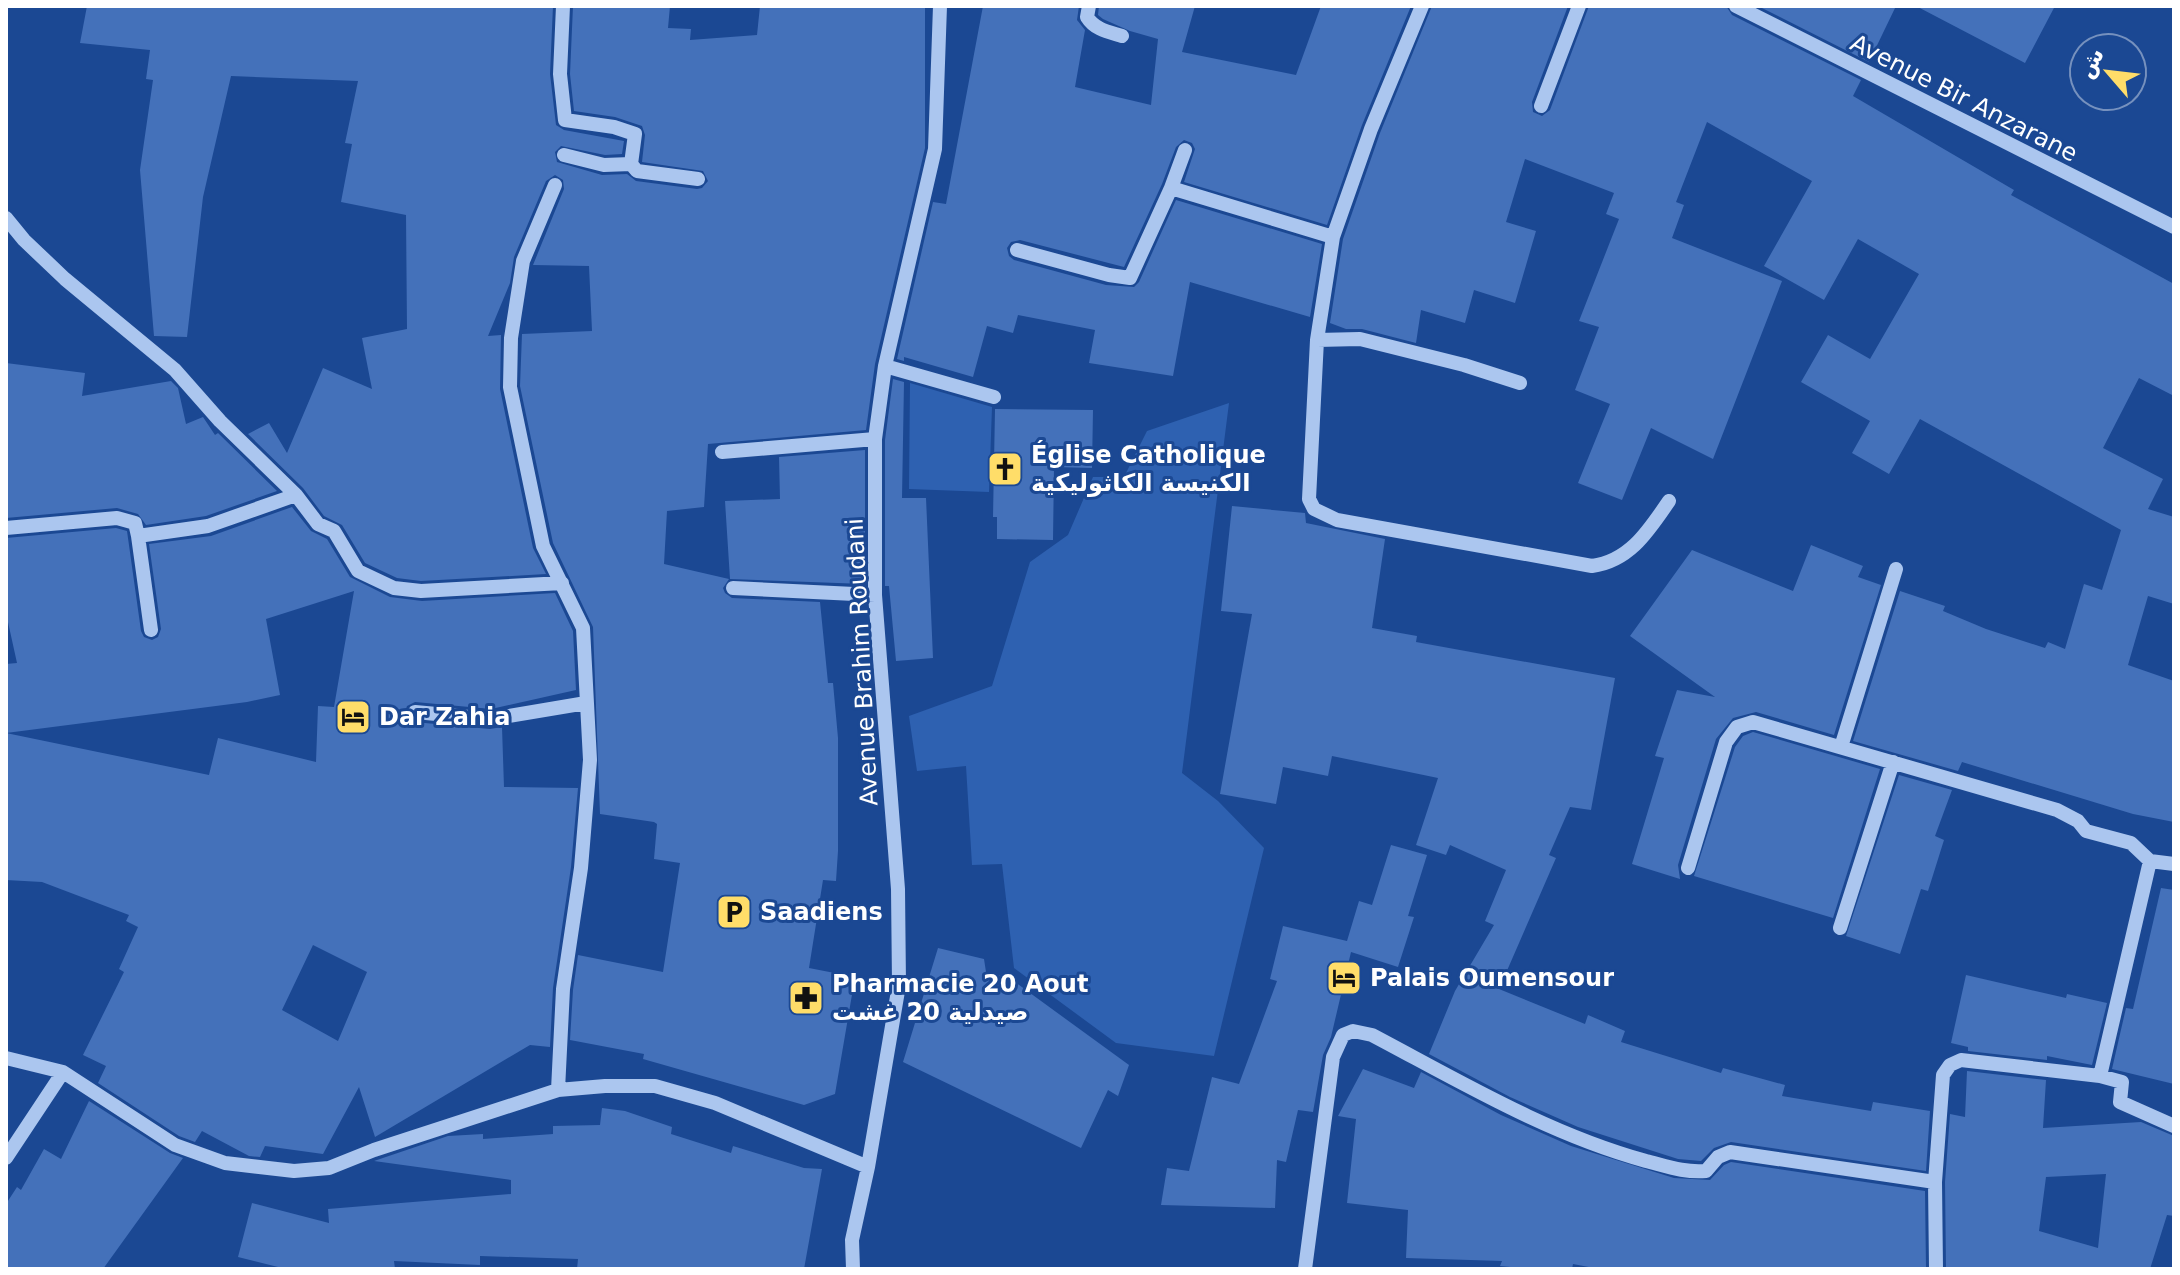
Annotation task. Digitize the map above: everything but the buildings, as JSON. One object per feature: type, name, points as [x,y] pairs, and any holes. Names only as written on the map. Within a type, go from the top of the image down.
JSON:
[{"type":"street","points":[[563,6],[560,74],[565,120],[614,127],[635,134],[631,164],[637,171],[698,179]]},
{"type":"street","name":"Avenue Brahim Roudani","points":[[853,1269],[852,1240],[868,1167],[899,985],[898,889],[875,595],[875,439],[885,366],[935,149],[940,6]]},
{"type":"street","points":[[1089,6],[1087,17],[1090,23],[1122,36]]},
{"type":"street","points":[[1422,6],[1371,129],[1333,237],[1317,340],[1309,499],[1320,514],[1337,520],[1592,566],[1607,564],[1642,540],[1669,501]]},
{"type":"street","points":[[1541,106],[1579,6]]},
{"type":"street","name":"Avenue Bir Anzarane","points":[[1736,6],[2174,227]]},
{"type":"street","points":[[1017,250],[1130,278],[1185,150]]},
{"type":"street","points":[[564,155],[604,165],[631,164]]},
{"type":"street","points":[[555,185],[523,261],[511,338],[510,387],[543,546],[583,628],[590,760],[587,808],[563,989],[558,1090]]},
{"type":"street","points":[[1171,188],[1333,237]]},
{"type":"street","points":[[6,218],[65,279],[175,370],[220,421],[296,495],[318,524],[334,531],[358,571],[394,588],[421,591],[562,583]]},
{"type":"street","points":[[1317,340],[1360,339],[1464,365],[1520,383]]},
{"type":"street","points":[[885,366],[994,397]]},
{"type":"street","points":[[722,452],[875,439]]},
{"type":"street","points":[[138,536],[208,526],[296,495]]},
{"type":"street","points":[[6,528],[117,518],[135,523],[151,630]]},
{"type":"street","points":[[1841,747],[1896,569]]},
{"type":"street","points":[[733,588],[875,595]]},
{"type":"street","points":[[415,712],[491,719],[586,703]]},
{"type":"street","points":[[1688,868],[1726,742],[1737,727],[1753,722],[2057,810],[2078,821],[2086,831],[2131,843],[2150,861],[2174,864]]},
{"type":"street","points":[[1840,928],[1893,762]]},
{"type":"street","points":[[2100,1076],[2150,861]]},
{"type":"street","points":[[1305,1269],[1333,1057],[1343,1035],[1353,1031],[1372,1035],[1538,1123],[1615,1152],[1690,1173],[1706,1171],[1718,1157],[1730,1152],[1935,1182]]},
{"type":"street","points":[[6,1058],[63,1072],[175,1145],[225,1163],[294,1171],[329,1168],[374,1150],[558,1090],[655,1086],[715,1103],[868,1167]]},
{"type":"street","points":[[1936,1269],[1935,1182],[1943,1075],[1950,1065],[1961,1060],[2100,1076],[2122,1082],[2120,1102],[2174,1126]]},
{"type":"street","points":[[6,1158],[63,1072]]},
{"type":"shaded area","points":[[910,383],[992,407],[989,492],[909,489]]},
{"type":"shaded area","points":[[1229,403],[1182,773],[1218,801],[1264,848],[1214,1056],[1116,1043],[1014,968],[1002,864],[972,865],[966,766],[917,771],[909,716],[992,686],[1030,562],[1068,535],[1093,477],[1124,477],[1147,431]]},
{"type":"place","name":"Église Catholique الكنيسة الكاثوليكية","points":[[1005,469]]},
{"type":"place","name":"Dar Zahia","points":[[353,717]]},
{"type":"place","name":"Saadiens","points":[[734,912]]},
{"type":"place","name":"Palais Oumensour","points":[[1344,978]]},
{"type":"place","name":"Pharmacie 20 Aout صيدلية 20 غشت","points":[[806,998]]}]
